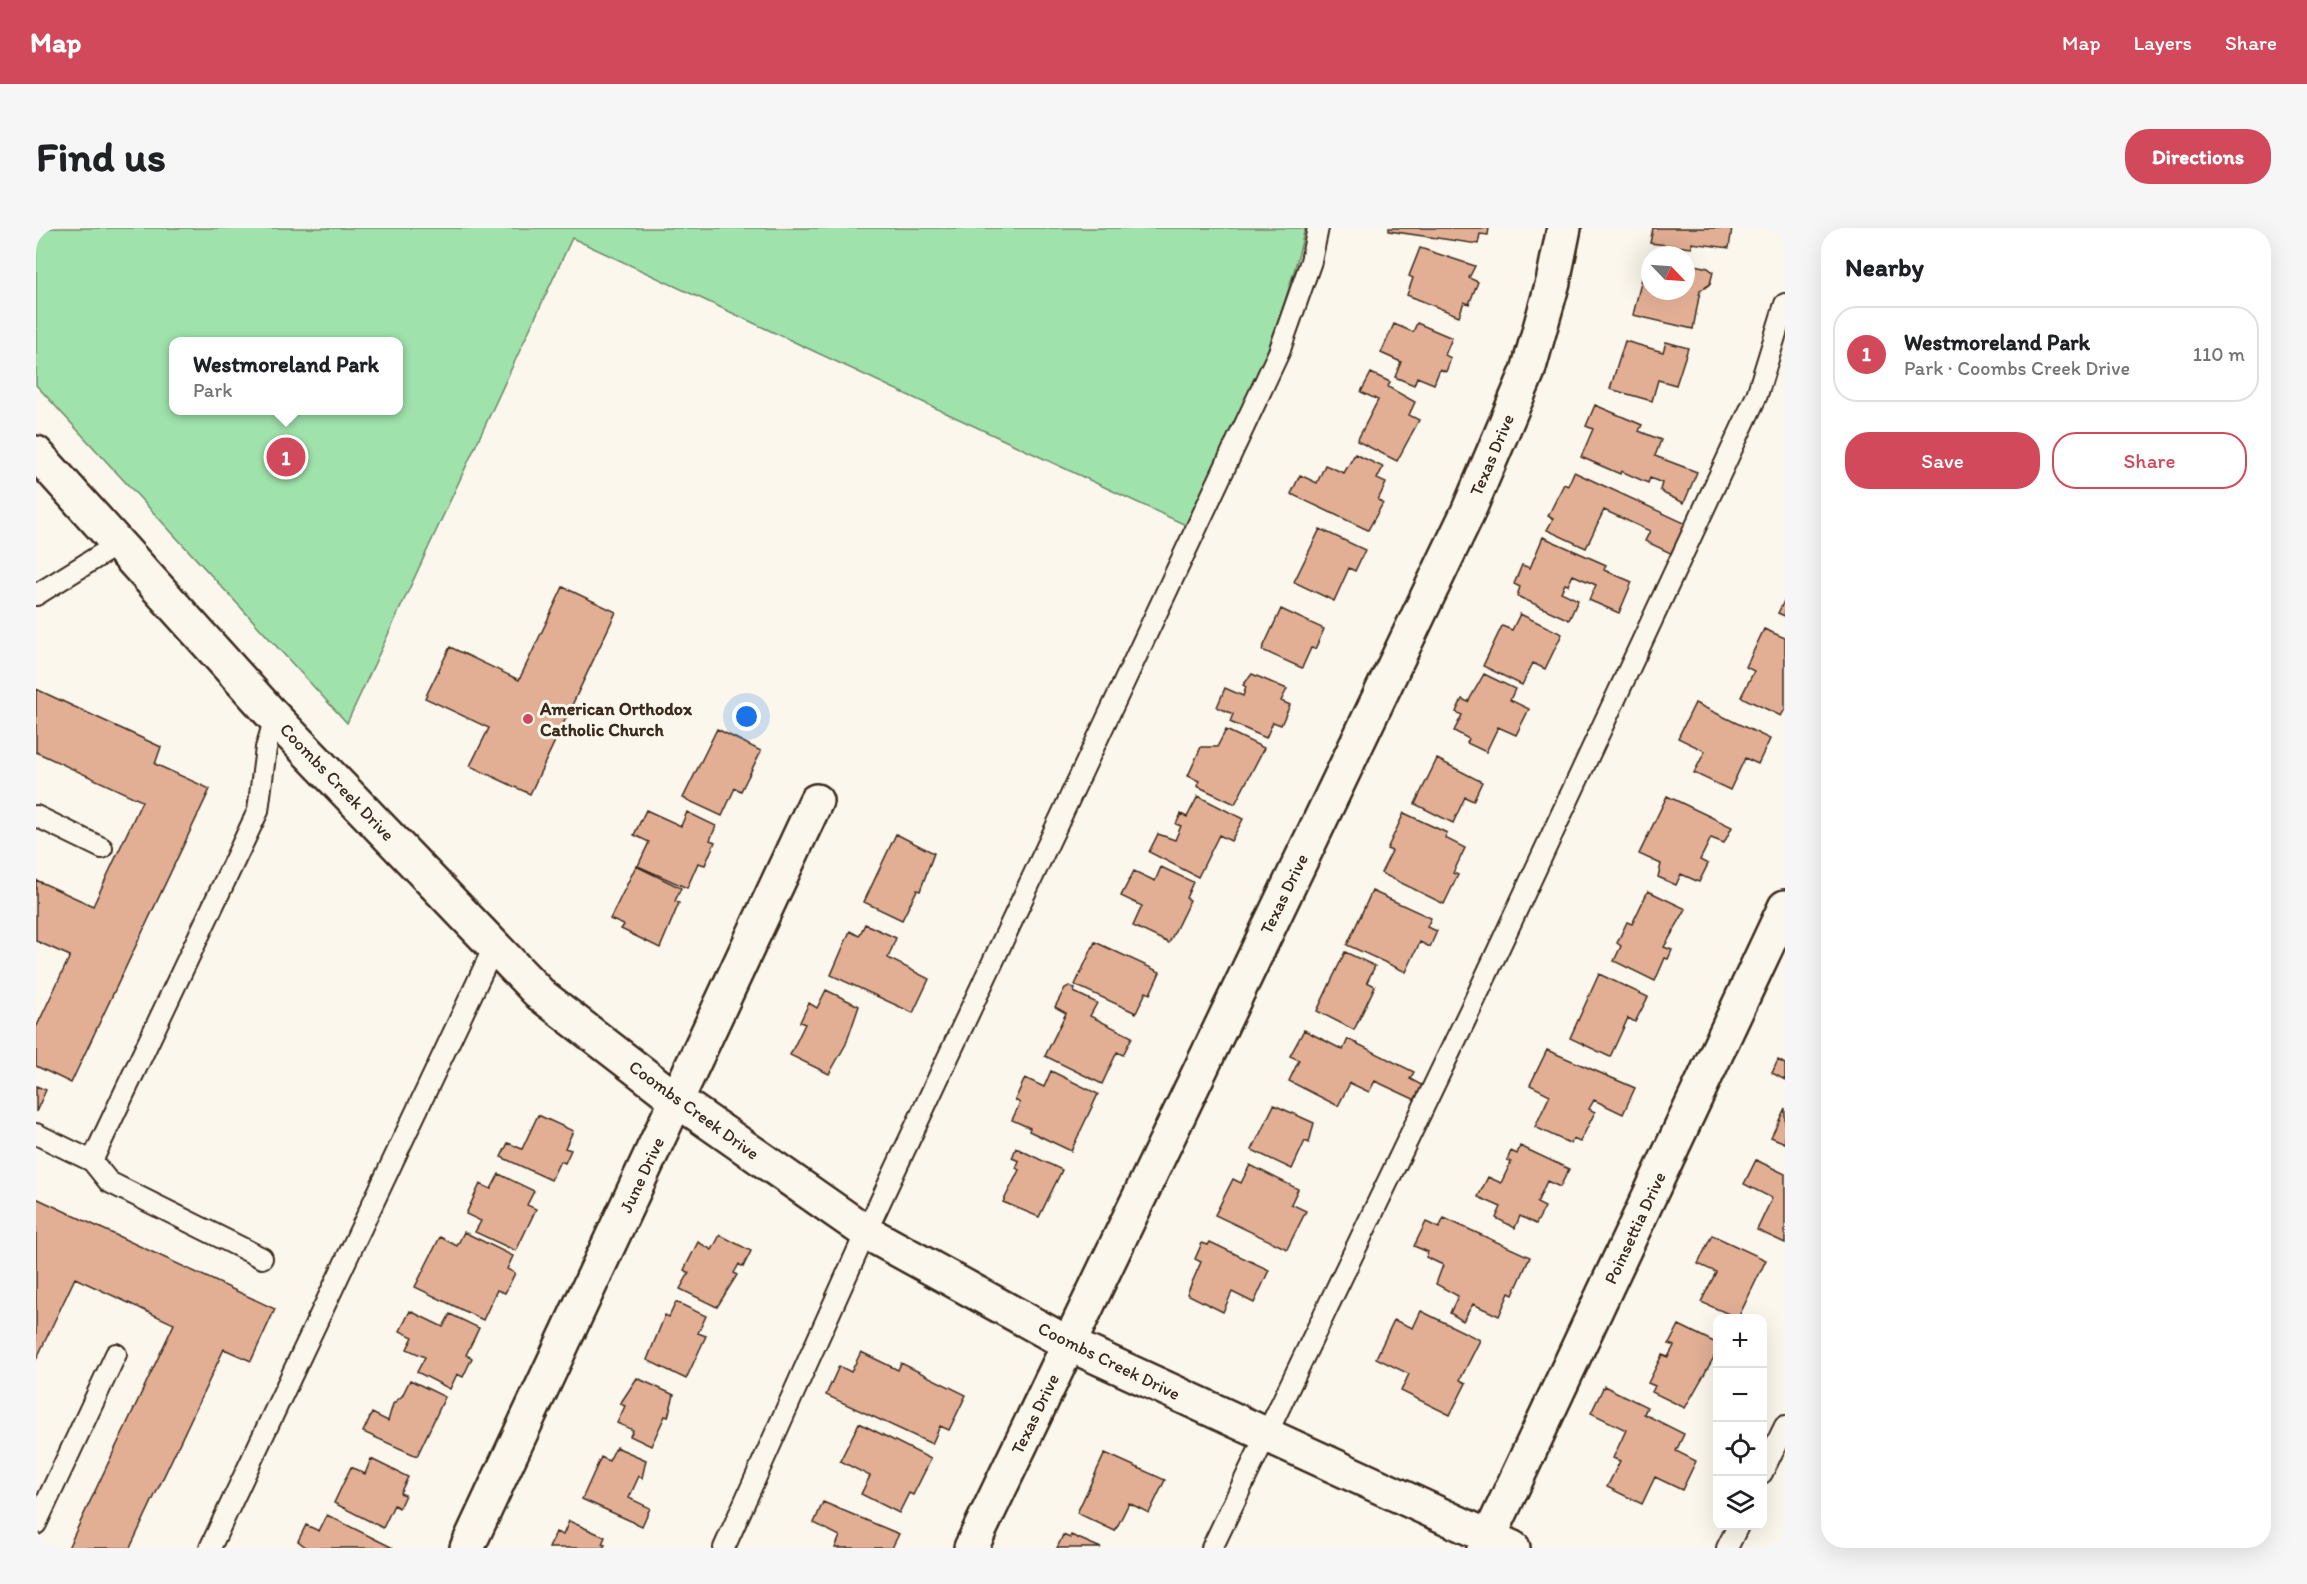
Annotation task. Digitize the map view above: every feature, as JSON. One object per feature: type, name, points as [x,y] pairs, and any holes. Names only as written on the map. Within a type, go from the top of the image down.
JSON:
[{"type":"street","name":"Texas Drive","points":[[971,1548],[1468,512],[1528,371],[1553,282],[1564,228]]},
{"type":"street","name":"Coombs Creek Drive","points":[[36,453],[275,718],[541,995],[677,1100],[866,1232],[1069,1344],[1496,1544]]},
{"type":"street","name":"June Drive","points":[[467,1548],[816,801]]},
{"type":"street","name":"Poinsettia Drive","points":[[1496,1544],[1785,907]]},
{"type":"lane","points":[[724,1548],[866,1232],[1279,352],[1311,261],[1318,228]]},
{"type":"lane","points":[[1212,1548],[1476,998],[1757,395],[1785,304]]},
{"type":"lane","points":[[36,595],[118,544]]},
{"type":"lane","points":[[92,1161],[258,811],[266,748],[275,718]]},
{"type":"lane","points":[[36,816],[102,848]]},
{"type":"lane","points":[[210,1548],[494,947]]},
{"type":"lane","points":[[36,1134],[92,1161],[109,1182],[262,1258]]},
{"type":"lane","points":[[36,1524],[116,1354]]},
{"type":"lane","points":[[1767,1463],[1785,1426]]},
{"type":"lane","points":[[1727,1548],[1736,1530]]},
{"type":"green space","points":[[36,228],[1305,228],[1284,305],[1256,381],[1192,528],[572,238],[347,723],[36,385]]},
{"type":"building","points":[[1389,228],[1489,228],[1488,235],[1480,234],[1478,244],[1389,231]]},
{"type":"building","points":[[1653,228],[1732,228],[1729,248],[1692,243],[1692,246],[1675,246],[1650,243]]},
{"type":"building","points":[[1420,248],[1475,266],[1469,278],[1478,282],[1469,304],[1464,302],[1459,316],[1407,295],[1413,278],[1409,276]]},
{"type":"building","points":[[1695,265],[1708,268],[1713,272],[1710,284],[1700,291],[1693,329],[1633,315],[1641,282],[1641,300],[1695,300]]},
{"type":"building","points":[[1417,323],[1452,338],[1445,355],[1451,358],[1446,372],[1440,369],[1434,384],[1417,377],[1414,385],[1395,377],[1401,362],[1381,353],[1394,324],[1413,332]]},
{"type":"building","points":[[1625,341],[1663,352],[1666,342],[1688,348],[1676,385],[1658,380],[1652,401],[1610,389]]},
{"type":"building","points":[[1371,373],[1390,382],[1388,387],[1415,402],[1409,415],[1419,420],[1397,461],[1357,441],[1378,400],[1361,392]]},
{"type":"building","points":[[1595,405],[1642,425],[1639,431],[1661,440],[1655,456],[1697,472],[1684,503],[1660,490],[1662,483],[1650,478],[1648,483],[1581,457],[1593,429],[1586,426]]},
{"type":"building","points":[[1355,454],[1383,467],[1377,479],[1386,483],[1378,500],[1383,503],[1368,530],[1291,494],[1300,475],[1317,483],[1325,465],[1344,473]]},
{"type":"building","points":[[1574,472],[1693,527],[1679,557],[1645,541],[1650,531],[1604,510],[1586,548],[1547,530],[1553,519],[1548,516],[1564,484],[1568,486]]},
{"type":"building","points":[[1320,529],[1365,550],[1355,571],[1349,568],[1334,601],[1294,582]]},
{"type":"building","points":[[1543,537],[1606,565],[1604,570],[1632,582],[1619,613],[1589,600],[1596,585],[1573,575],[1561,592],[1578,600],[1569,620],[1517,596],[1520,587],[1514,584],[1522,565],[1530,568]]},
{"type":"building","points":[[563,587],[616,612],[530,794],[470,766],[489,728],[425,698],[450,647],[519,680]]},
{"type":"building","points":[[1785,599],[1785,616],[1778,613]]},
{"type":"building","points":[[1281,609],[1324,629],[1315,649],[1311,648],[1302,668],[1262,650]]},
{"type":"building","points":[[1520,614],[1562,634],[1545,669],[1533,663],[1522,685],[1483,666],[1502,626],[1512,630]]},
{"type":"building","points":[[1764,629],[1785,638],[1785,709],[1781,716],[1741,697],[1754,671],[1746,667]]},
{"type":"building","points":[[1252,674],[1287,689],[1281,701],[1290,705],[1281,725],[1273,722],[1266,738],[1230,722],[1233,714],[1217,707],[1225,688],[1243,696],[1246,687],[1243,685]]},
{"type":"building","points":[[1484,674],[1515,689],[1510,700],[1529,709],[1516,735],[1498,727],[1486,752],[1467,743],[1469,739],[1454,731],[1462,715],[1456,712],[1462,699],[1468,702]]},
{"type":"building","points":[[36,689],[161,747],[155,764],[210,789],[71,1083],[36,1066],[36,1028],[70,956],[36,941],[36,880],[93,906],[142,801],[36,752]]},
{"type":"building","points":[[1695,703],[1770,739],[1758,764],[1745,758],[1730,790],[1694,773],[1705,751],[1678,738]]},
{"type":"building","points":[[717,729],[761,751],[741,791],[735,788],[722,816],[683,798]]},
{"type":"building","points":[[1226,730],[1264,748],[1235,804],[1197,786],[1199,781],[1188,776],[1201,747],[1217,747]]},
{"type":"building","points":[[1437,759],[1482,782],[1473,801],[1465,797],[1453,823],[1415,804]]},
{"type":"building","points":[[1198,796],[1243,819],[1231,841],[1219,835],[1198,877],[1149,852],[1158,834],[1175,840],[1181,826],[1176,824],[1181,814],[1187,817]]},
{"type":"building","points":[[1667,796],[1732,827],[1724,843],[1711,838],[1700,860],[1708,864],[1699,882],[1681,874],[1676,885],[1658,877],[1661,864],[1639,854]]},
{"type":"building","points":[[646,810],[681,826],[687,812],[716,826],[710,840],[715,842],[705,865],[698,863],[687,888],[638,866],[649,842],[634,835]]},
{"type":"building","points":[[1404,813],[1447,833],[1445,838],[1465,848],[1453,873],[1458,875],[1444,904],[1381,873],[1392,851],[1387,849]]},
{"type":"building","points":[[896,834],[934,853],[920,891],[917,890],[902,920],[864,902]]},
{"type":"building","points":[[636,866],[681,888],[675,901],[679,903],[660,948],[621,929],[624,925],[610,919]]},
{"type":"building","points":[[1161,867],[1193,882],[1186,898],[1190,900],[1169,943],[1133,926],[1142,906],[1121,896],[1134,871],[1155,881]]},
{"type":"building","points":[[1372,891],[1431,918],[1427,927],[1437,931],[1430,947],[1420,942],[1406,972],[1347,945]]},
{"type":"building","points":[[1648,891],[1686,909],[1664,947],[1672,950],[1668,959],[1665,958],[1655,981],[1614,961],[1621,946],[1617,943],[1627,922],[1632,924]]},
{"type":"building","points":[[865,924],[896,938],[888,958],[929,979],[913,1013],[831,975],[850,931],[859,936]]},
{"type":"building","points":[[1095,942],[1160,972],[1150,994],[1146,992],[1136,1013],[1075,985]]},
{"type":"building","points":[[1345,952],[1375,966],[1367,982],[1375,986],[1354,1030],[1317,1011]]},
{"type":"building","points":[[1599,974],[1648,997],[1635,1022],[1628,1018],[1610,1057],[1570,1038]]},
{"type":"building","points":[[1069,986],[1075,989],[1074,992],[1097,1003],[1090,1016],[1132,1037],[1123,1055],[1117,1052],[1102,1084],[1045,1056],[1066,1013],[1055,1007],[1065,988]]},
{"type":"building","points":[[826,990],[859,1006],[846,1044],[829,1074],[790,1055],[805,1024],[800,1022],[809,1003],[817,1008]]},
{"type":"building","points":[[1304,1030],[1343,1050],[1348,1039],[1414,1072],[1410,1079],[1429,1089],[1422,1103],[1375,1081],[1369,1092],[1350,1083],[1338,1106],[1289,1081],[1299,1060],[1290,1056]]},
{"type":"building","points":[[1547,1050],[1635,1088],[1623,1114],[1594,1100],[1589,1109],[1595,1112],[1580,1142],[1573,1139],[1571,1144],[1535,1127],[1550,1095],[1530,1085]]},
{"type":"building","points":[[1778,1060],[1785,1064],[1785,1080],[1772,1073]]},
{"type":"building","points":[[1051,1071],[1098,1094],[1071,1151],[1029,1131],[1030,1128],[1012,1120],[1020,1103],[1015,1100],[1025,1078],[1044,1087]]},
{"type":"building","points":[[36,1086],[46,1090],[36,1112]]},
{"type":"building","points":[[1274,1105],[1314,1123],[1309,1143],[1305,1141],[1292,1169],[1252,1150]]},
{"type":"building","points":[[1785,1108],[1785,1143],[1771,1137]]},
{"type":"building","points":[[538,1115],[573,1131],[565,1148],[571,1150],[565,1163],[560,1161],[551,1180],[501,1157],[508,1143],[522,1149]]},
{"type":"building","points":[[1520,1146],[1569,1169],[1560,1187],[1547,1181],[1537,1203],[1545,1207],[1536,1224],[1520,1216],[1515,1228],[1496,1218],[1501,1207],[1478,1197],[1488,1177],[1501,1183],[1511,1162],[1507,1160],[1511,1151],[1517,1154]]},
{"type":"building","points":[[1016,1148],[1062,1170],[1039,1217],[1003,1202],[1019,1170],[1016,1168],[1019,1161],[1012,1158]]},
{"type":"building","points":[[1756,1160],[1785,1174],[1785,1243],[1757,1230],[1772,1198],[1744,1184]]},
{"type":"building","points":[[1250,1165],[1298,1189],[1291,1204],[1306,1211],[1287,1249],[1215,1215],[1233,1179],[1241,1183]]},
{"type":"building","points":[[499,1174],[534,1191],[527,1205],[536,1209],[516,1251],[475,1232],[481,1221],[466,1214],[480,1184],[491,1189]]},
{"type":"building","points":[[36,1198],[275,1309],[251,1361],[224,1349],[130,1548],[68,1548],[174,1324],[75,1278],[36,1360]]},
{"type":"building","points":[[1444,1218],[1530,1257],[1513,1295],[1509,1293],[1499,1316],[1473,1304],[1463,1321],[1450,1313],[1458,1296],[1436,1284],[1443,1265],[1426,1257],[1428,1252],[1414,1246],[1426,1222],[1439,1228]]},
{"type":"building","points":[[464,1232],[513,1256],[507,1269],[515,1273],[505,1293],[497,1290],[483,1320],[415,1287],[440,1237],[457,1246]]},
{"type":"building","points":[[720,1235],[751,1251],[743,1267],[739,1264],[734,1273],[737,1275],[717,1307],[680,1289],[689,1273],[684,1270],[698,1242],[712,1250]]},
{"type":"building","points":[[1712,1235],[1766,1260],[1740,1314],[1729,1314],[1701,1302],[1716,1272],[1698,1264]]},
{"type":"building","points":[[1210,1242],[1269,1270],[1254,1303],[1232,1292],[1223,1312],[1187,1294],[1201,1262],[1195,1259],[1202,1243],[1208,1245]]},
{"type":"building","points":[[676,1302],[706,1316],[698,1333],[706,1336],[686,1379],[647,1360],[665,1315],[669,1317]]},
{"type":"building","points":[[410,1311],[443,1327],[450,1314],[479,1328],[466,1355],[472,1358],[463,1377],[457,1374],[450,1389],[417,1372],[425,1357],[407,1349],[413,1337],[400,1331]]},
{"type":"building","points":[[1421,1311],[1480,1340],[1460,1380],[1466,1383],[1450,1415],[1401,1391],[1409,1374],[1376,1358],[1394,1320],[1413,1328]]},
{"type":"building","points":[[1679,1325],[1713,1342],[1713,1359],[1685,1408],[1652,1392],[1655,1386],[1648,1383],[1662,1355],[1668,1357],[1674,1346],[1669,1344]]},
{"type":"building","points":[[861,1352],[898,1370],[901,1363],[966,1395],[949,1430],[940,1426],[932,1444],[826,1395],[839,1366],[851,1372]]},
{"type":"building","points":[[637,1378],[674,1395],[668,1417],[665,1416],[651,1446],[630,1436],[633,1430],[617,1423],[625,1406],[620,1404]]},
{"type":"building","points":[[410,1380],[445,1397],[417,1456],[363,1432],[372,1413],[388,1421],[393,1404],[402,1396]]},
{"type":"building","points":[[1604,1386],[1647,1407],[1644,1414],[1684,1434],[1676,1451],[1696,1461],[1682,1490],[1655,1477],[1642,1504],[1607,1487],[1620,1461],[1613,1458],[1626,1430],[1591,1413]]},
{"type":"building","points":[[859,1423],[931,1459],[913,1495],[909,1493],[899,1513],[861,1494],[870,1476],[840,1461]]},
{"type":"building","points":[[616,1447],[646,1460],[642,1478],[639,1476],[629,1498],[650,1508],[642,1526],[582,1499],[601,1457],[609,1461]]},
{"type":"building","points":[[1105,1453],[1165,1480],[1149,1513],[1129,1503],[1115,1531],[1077,1513]]},
{"type":"building","points":[[371,1459],[408,1477],[400,1493],[405,1495],[399,1508],[394,1505],[383,1528],[334,1503],[351,1467],[365,1474]]},
{"type":"building","points":[[823,1502],[899,1534],[892,1548],[835,1548],[840,1536],[814,1523]]},
{"type":"building","points":[[327,1515],[393,1548],[307,1548],[298,1541],[306,1525],[319,1531]]},
{"type":"building","points":[[569,1521],[605,1537],[603,1548],[549,1548],[556,1532],[563,1535]]},
{"type":"building","points":[[1063,1535],[1070,1538],[1071,1535],[1101,1548],[1057,1548]]},
{"type":"place","name":"Westmoreland Park","points":[[286,457]]},
{"type":"place","name":"American Orthodox Catholic Church","points":[[528,719]]}]
